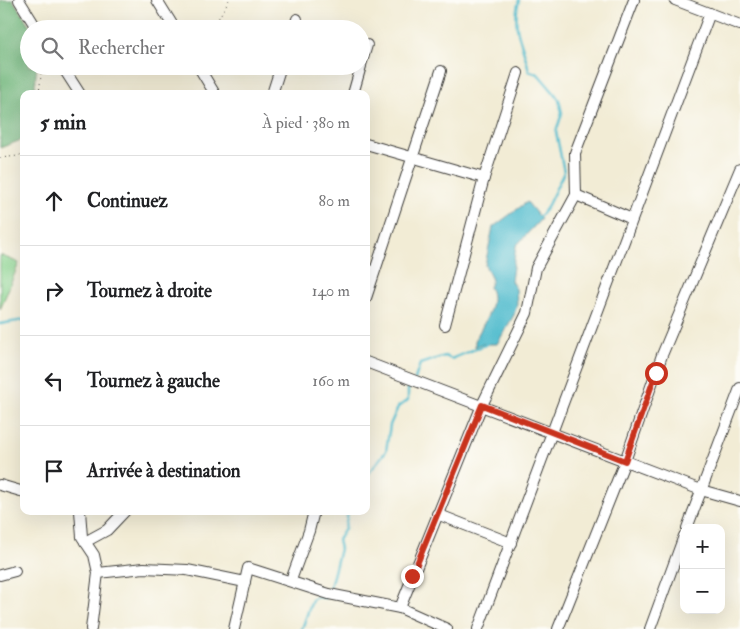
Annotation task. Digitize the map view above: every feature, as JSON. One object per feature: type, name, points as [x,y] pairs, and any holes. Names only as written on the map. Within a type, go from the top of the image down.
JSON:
[{"type":"street","points":[[19,0],[32,20]]},
{"type":"street","points":[[157,0],[169,20]]},
{"type":"street","points":[[400,608],[482,405],[527,313],[536,268],[576,195],[575,153],[634,0]]},
{"type":"street","points":[[675,0],[740,25]]},
{"type":"street","points":[[478,629],[710,14]]},
{"type":"street","points":[[370,286],[441,72]]},
{"type":"street","points":[[445,325],[484,178],[518,73]]},
{"type":"street","points":[[68,75],[77,90]]},
{"type":"street","points":[[203,75],[213,90]]},
{"type":"street","points":[[273,90],[278,75]]},
{"type":"street","points":[[354,90],[358,75]]},
{"type":"street","points":[[370,145],[484,178]]},
{"type":"street","points":[[558,629],[625,461],[662,356],[740,170]]},
{"type":"street","points":[[576,195],[632,219]]},
{"type":"street","points":[[370,363],[701,490],[740,501]]},
{"type":"street","points":[[688,524],[740,388]]},
{"type":"street","points":[[0,484],[20,491]]},
{"type":"street","points":[[437,514],[511,543]]},
{"type":"street","points":[[80,515],[82,536],[94,556],[98,573],[91,629]]},
{"type":"street","points":[[85,542],[107,530],[120,515]]},
{"type":"street","points":[[292,580],[313,515]]},
{"type":"street","points":[[650,629],[680,547]]},
{"type":"street","points":[[98,573],[144,568],[187,570],[244,582]]},
{"type":"street","points":[[234,629],[248,568],[292,580],[328,594],[400,608],[447,629]]},
{"type":"street","points":[[0,574],[15,571]]},
{"type":"path","points":[[217,20],[229,0]]},
{"type":"path","points":[[39,90],[41,75]]},
{"type":"path","points":[[0,158],[20,155]]},
{"type":"green space","points":[[0,0],[13,0],[26,20],[20,20],[20,75],[36,75],[34,90],[20,90],[20,140],[0,148]]},
{"type":"green space","points":[[0,255],[19,263],[0,310]]},
{"type":"water","points":[[527,202],[541,219],[516,246],[511,281],[516,289],[517,304],[514,315],[497,344],[481,344],[475,347],[475,341],[491,307],[492,294],[489,287],[492,280],[485,265],[493,227]]},
{"type":"waterway","points":[[519,0],[516,20],[517,28],[529,71],[538,74],[555,94],[559,100],[562,113],[556,132],[564,172],[546,209],[537,219]]},
{"type":"waterway","points":[[0,324],[20,321]]},
{"type":"waterway","points":[[415,379],[420,364],[445,356],[451,359],[487,343]]},
{"type":"waterway","points":[[370,472],[386,451],[390,425],[398,407],[408,400],[408,389],[412,384]]},
{"type":"waterway","points":[[329,591],[340,549],[338,540],[345,528],[347,515]]},
{"type":"waterway","points":[[302,629],[312,600],[317,597],[325,598],[327,596]]},
{"type":"route","points":[[412,576],[482,405],[625,461],[656,373]]}]
